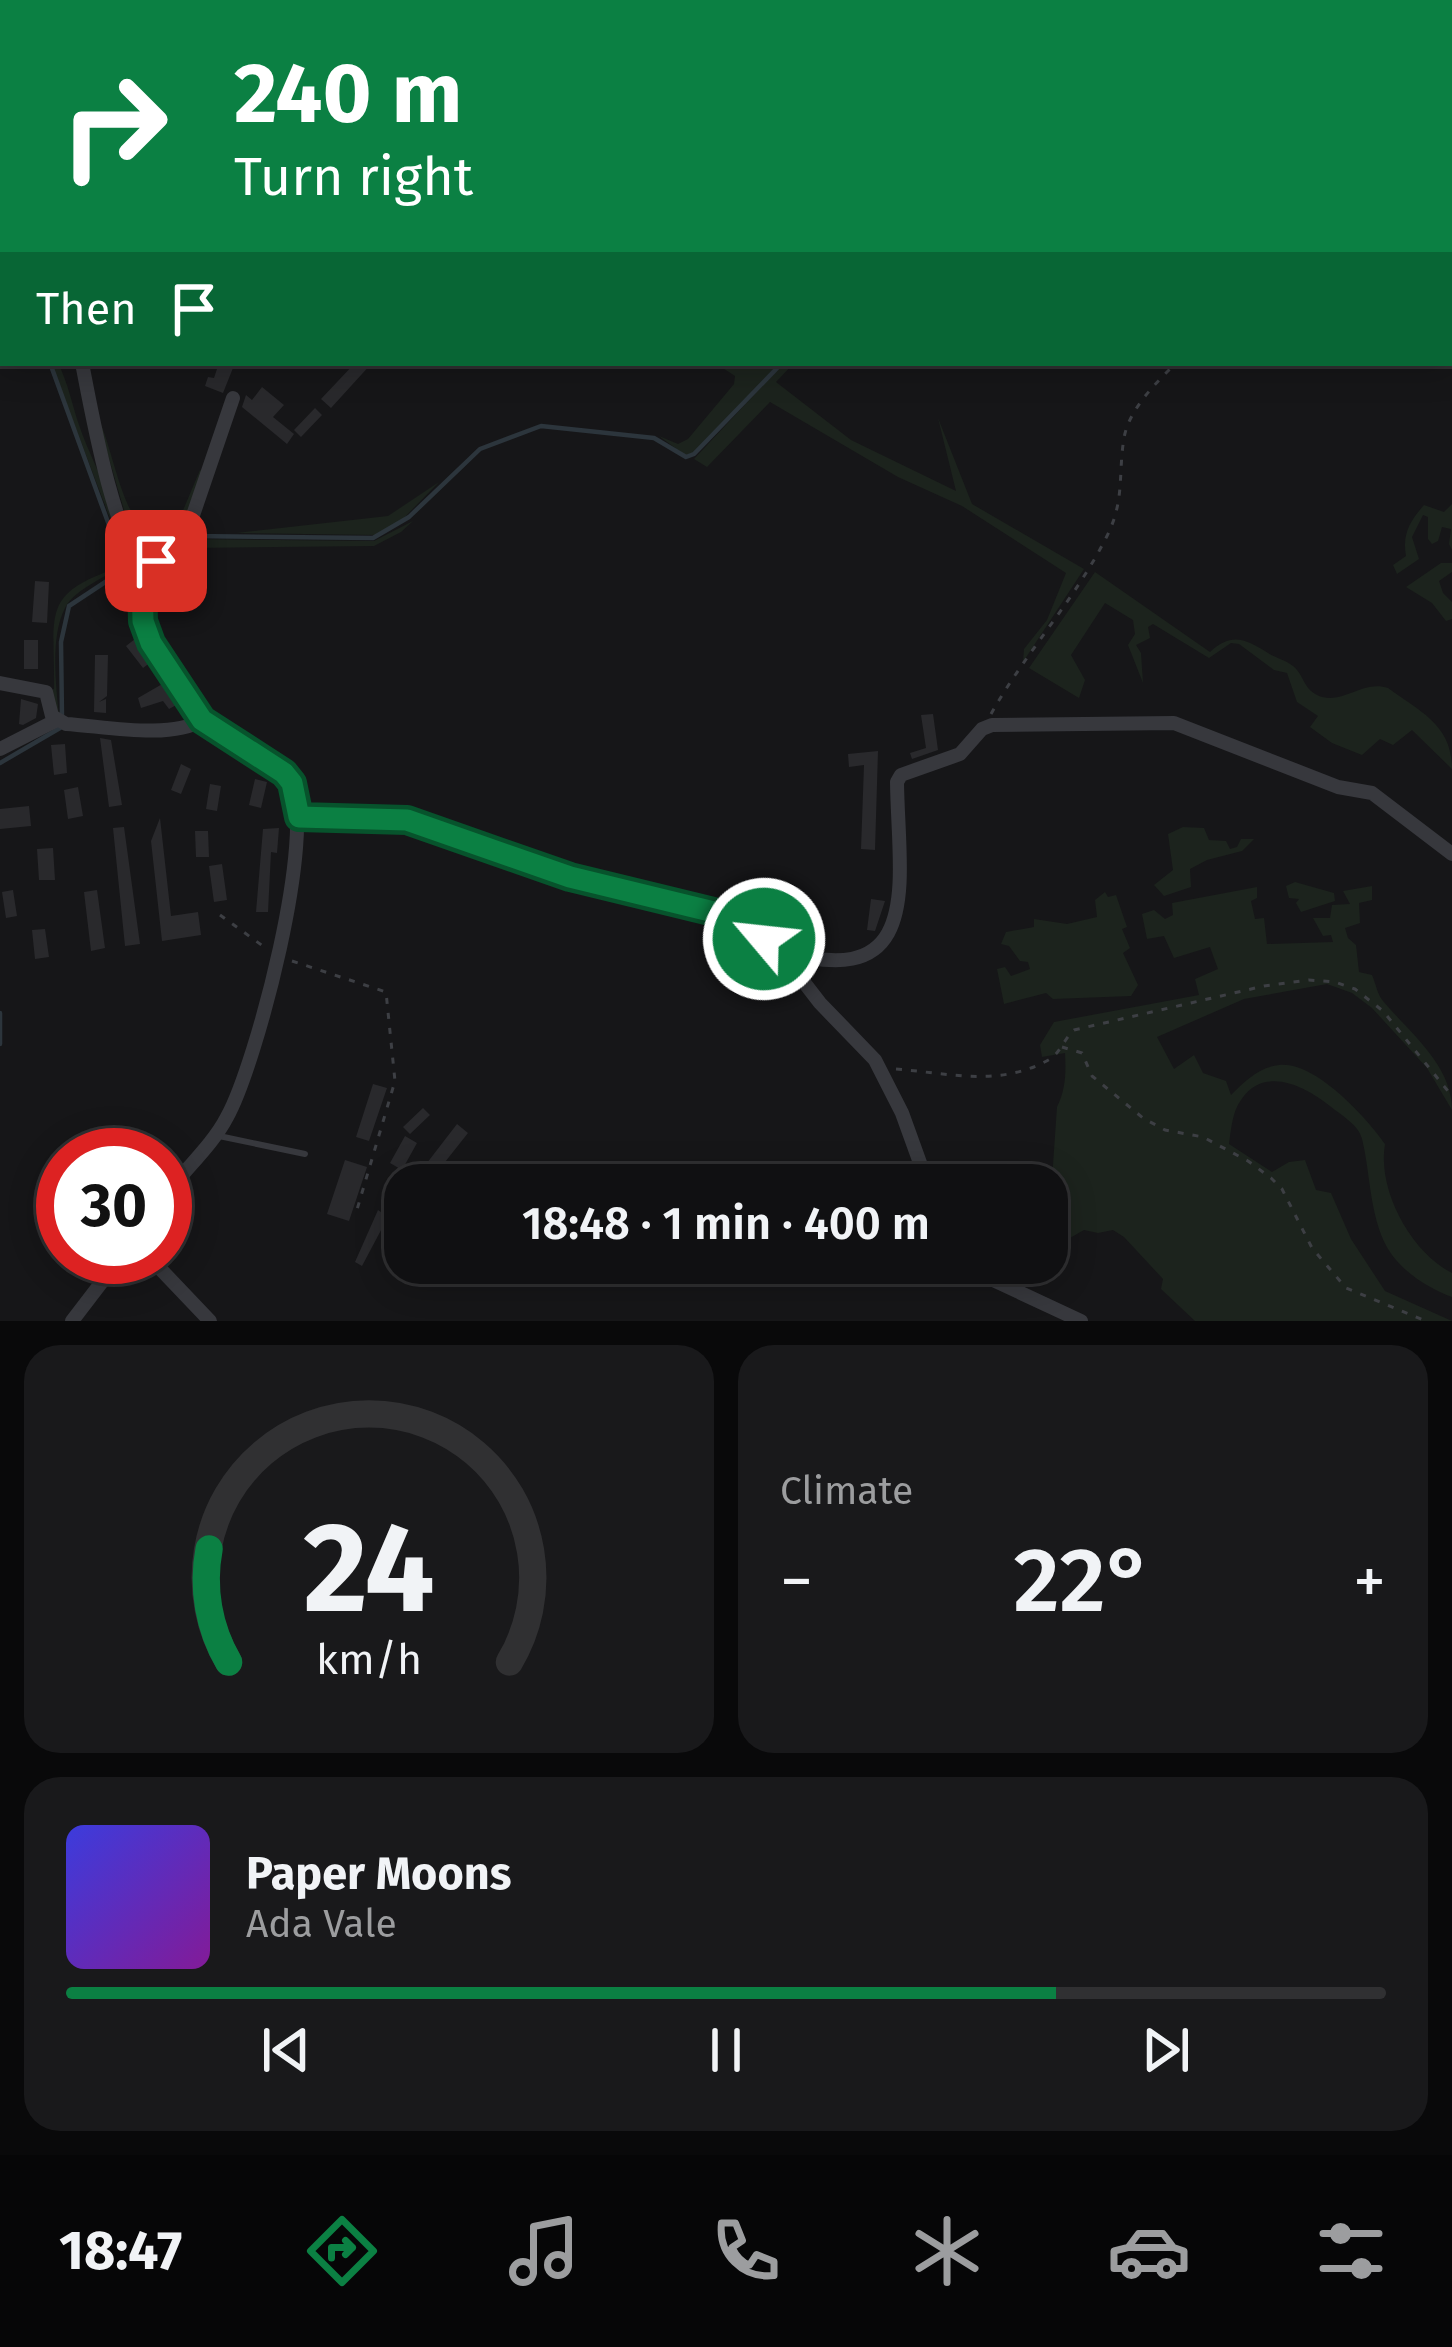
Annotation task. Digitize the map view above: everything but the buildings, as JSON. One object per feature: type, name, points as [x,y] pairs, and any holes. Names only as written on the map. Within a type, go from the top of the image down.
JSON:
[{"type":"street","points":[[82,366],[124,532],[134,560],[146,571]]},
{"type":"street","points":[[192,1163],[228,1116],[248,1064],[288,908],[299,817],[292,783],[284,773],[202,720],[146,630],[142,596],[146,571],[175,547],[190,524],[232,398]]},
{"type":"street","points":[[0,683],[46,692],[57,720]]},
{"type":"street","points":[[0,749],[57,720],[166,730],[202,720]]},
{"type":"street","points":[[299,817],[407,820],[570,877],[718,913],[779,950],[823,961],[858,957],[885,941],[894,929],[900,905],[897,782],[902,775],[960,754],[982,729],[1007,724],[1174,723],[1338,787],[1372,793],[1452,854]]},
{"type":"street","points":[[779,950],[882,1070],[920,1164]]},
{"type":"street","points":[[72,1321],[100,1284]]},
{"type":"street","points":[[175,1284],[210,1321]]},
{"type":"street","points":[[1002,1284],[1082,1321]]},
{"type":"lane","points":[[216,1134],[305,1154]]},
{"type":"path","points":[[982,729],[1109,533],[1122,496],[1129,421],[1175,366]]},
{"type":"path","points":[[220,915],[276,954],[386,992],[395,1081],[356,1213]]},
{"type":"path","points":[[882,1070],[988,1077],[1022,1071],[1055,1057],[1074,1030],[1264,986],[1322,980],[1355,989],[1383,1011],[1452,1096]]},
{"type":"path","points":[[1061,1047],[1082,1053],[1092,1076],[1142,1118],[1165,1130],[1203,1137],[1271,1178],[1282,1189],[1312,1248],[1346,1288],[1426,1321]]},
{"type":"shaded area","points":[[52,366],[59,366],[116,513],[128,566]]},
{"type":"shaded area","points":[[720,366],[777,366],[693,453],[686,456],[659,436],[678,444],[688,439],[734,384],[735,376]]},
{"type":"shaded area","points":[[781,366],[791,366],[776,382],[851,440],[956,491],[938,418],[972,504],[1084,569],[1023,662],[1024,649],[1047,620],[1066,573],[962,506],[898,477],[770,402],[707,467],[694,459]]},
{"type":"shaded area","points":[[95,411],[129,507],[146,531],[168,524],[176,527],[200,470],[204,472],[179,536],[144,565],[139,562],[173,536],[137,554]]},
{"type":"shaded area","points":[[439,482],[403,519],[375,535],[236,533],[388,516]]},
{"type":"shaded area","points":[[1452,504],[1452,550],[1451,529],[1442,527],[1438,541],[1432,544],[1428,517],[1423,515],[1412,537],[1419,559],[1397,574],[1393,565],[1406,556],[1406,534],[1419,511],[1424,505],[1444,512]]},
{"type":"shaded area","points":[[413,521],[374,546],[188,548],[168,565],[146,602],[150,579],[189,539],[374,541]]},
{"type":"shaded area","points":[[1441,563],[1452,563],[1452,572],[1439,581],[1452,602],[1452,619],[1446,621],[1432,603],[1406,587]]},
{"type":"shaded area","points":[[120,567],[82,590],[60,620],[56,647],[59,716],[48,691],[54,689],[57,609],[76,587]]},
{"type":"shaded area","points":[[1095,572],[1210,652],[1225,642],[1239,640],[1287,662],[1317,695],[1335,698],[1369,687],[1388,688],[1440,730],[1452,769],[1412,730],[1393,745],[1380,739],[1362,755],[1332,743],[1310,727],[1318,716],[1297,702],[1287,673],[1274,670],[1239,644],[1231,643],[1209,658],[1153,624],[1148,627],[1150,638],[1136,645],[1143,683],[1128,645],[1135,634],[1133,620],[1105,603],[1071,655],[1085,680],[1079,698],[1029,668]]},
{"type":"shaded area","points":[[1183,827],[1204,828],[1209,840],[1226,841],[1230,849],[1241,839],[1254,839],[1242,851],[1190,869],[1191,887],[1164,896],[1154,885],[1173,870],[1168,834]]},
{"type":"shaded area","points":[[1295,882],[1334,893],[1335,901],[1301,912],[1299,899],[1289,898],[1286,886]]},
{"type":"shaded area","points":[[1372,886],[1372,900],[1359,903],[1360,923],[1345,928],[1356,945],[1359,972],[1372,975],[1381,998],[1437,1064],[1452,1110],[1427,1068],[1372,1008],[1352,993],[1327,984],[1244,999],[1157,1037],[1174,1069],[1194,1055],[1203,1073],[1226,1081],[1231,1095],[1265,1069],[1293,1066],[1323,1081],[1353,1106],[1385,1144],[1386,1181],[1400,1218],[1423,1250],[1452,1273],[1452,1297],[1419,1280],[1392,1255],[1375,1213],[1360,1134],[1320,1099],[1285,1082],[1261,1083],[1238,1105],[1229,1144],[1272,1172],[1305,1160],[1316,1190],[1331,1193],[1351,1239],[1385,1291],[1452,1321],[1195,1321],[1161,1289],[1163,1279],[1124,1237],[1113,1230],[1084,1230],[1068,1239],[1068,1164],[1053,1164],[1065,1053],[1042,1057],[1040,1045],[1054,1022],[1199,995],[1195,979],[1218,969],[1210,947],[1174,958],[1164,936],[1147,939],[1142,914],[1154,910],[1165,919],[1173,915],[1172,903],[1257,887],[1257,898],[1251,901],[1255,919],[1264,918],[1267,944],[1333,942],[1331,935],[1323,936],[1313,918],[1330,918],[1332,905],[1350,904],[1343,891]]},
{"type":"shaded area","points":[[1105,892],[1108,897],[1116,895],[1127,927],[1122,929],[1130,948],[1123,953],[1138,985],[1131,996],[1053,999],[1046,993],[1004,1004],[997,969],[1005,967],[1011,976],[1030,969],[1028,962],[1020,961],[1009,946],[1001,944],[1006,932],[1034,927],[1034,919],[1067,924],[1097,917],[1095,900]]},
{"type":"waterway","points":[[51,366],[125,569],[69,606],[61,642],[62,717]]},
{"type":"waterway","points":[[191,536],[373,538],[409,517],[480,449],[541,426],[654,438],[686,457],[779,366]]},
{"type":"waterway","points":[[140,558],[173,536]]},
{"type":"waterway","points":[[0,763],[60,728]]},
{"type":"waterway","points":[[0,1013],[0,1044]]},
{"type":"route","points":[[156,561],[142,580],[143,621],[151,643],[202,720],[284,773],[292,783],[299,817],[380,816],[423,824],[570,877],[718,913],[764,939]]}]
